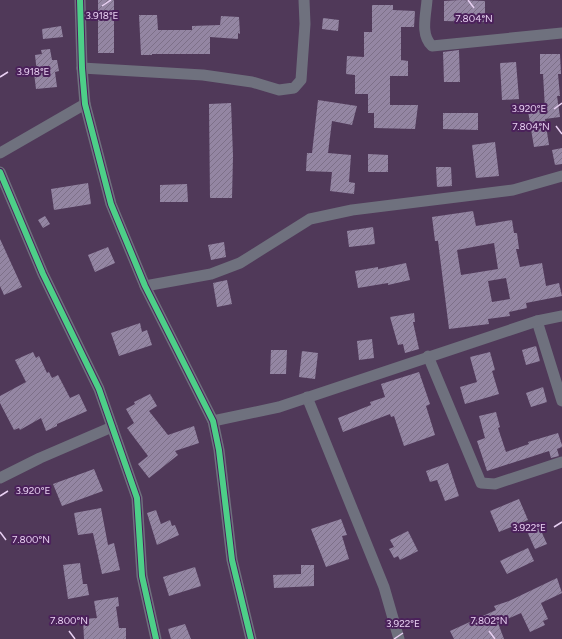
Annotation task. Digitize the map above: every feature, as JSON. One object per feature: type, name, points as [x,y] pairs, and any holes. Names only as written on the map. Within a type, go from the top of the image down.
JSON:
[{"type":"street","points":[[80,0],[82,68],[85,104],[111,204],[144,286],[212,421],[219,450],[232,560],[251,639]]},
{"type":"street","points":[[82,68],[203,75],[252,82],[279,90],[294,88],[301,80],[305,24],[304,0]]},
{"type":"street","points":[[427,0],[425,34],[427,41],[432,46],[562,33]]},
{"type":"street","points":[[0,153],[85,104]]},
{"type":"street","points":[[0,172],[43,274],[99,389],[137,498],[142,576],[156,639]]},
{"type":"street","points":[[144,286],[211,274],[240,263],[310,219],[352,210],[513,190],[562,176]]},
{"type":"street","points":[[212,421],[279,407],[428,356],[537,321],[562,316]]},
{"type":"street","points":[[537,321],[562,402]]},
{"type":"street","points":[[428,356],[481,483],[494,484],[562,462]]},
{"type":"street","points":[[307,397],[384,587],[399,639]]},
{"type":"street","points":[[0,478],[40,458],[112,427]]},
{"type":"building","points":[[98,0],[114,0],[114,53],[98,53]]},
{"type":"building","points":[[444,1],[485,1],[485,22],[444,21]]},
{"type":"building","points":[[372,5],[393,5],[393,10],[415,11],[414,27],[401,27],[401,60],[408,61],[408,76],[390,76],[390,105],[418,105],[415,129],[374,128],[374,113],[368,113],[368,94],[355,94],[355,75],[346,74],[347,56],[364,57],[364,32],[372,32]]},
{"type":"building","points":[[139,15],[157,15],[158,30],[192,30],[192,26],[220,25],[221,16],[239,17],[240,34],[238,33],[238,39],[210,37],[210,54],[141,55]]},
{"type":"building","points":[[323,18],[339,20],[338,31],[322,29]]},
{"type":"building","points":[[61,26],[63,37],[43,39],[42,29]]},
{"type":"building","points":[[50,49],[52,60],[57,60],[59,71],[55,72],[57,87],[36,89],[34,73],[37,73],[35,55],[42,54],[41,50]]},
{"type":"building","points":[[459,50],[460,82],[444,82],[443,52]]},
{"type":"building","points":[[540,54],[560,54],[561,74],[558,74],[560,96],[557,96],[560,117],[545,119],[549,145],[534,147],[528,111],[545,109],[543,74],[540,74]]},
{"type":"building","points":[[516,62],[519,99],[502,100],[500,63]]},
{"type":"building","points":[[318,100],[357,106],[352,125],[332,121],[328,153],[351,155],[349,182],[355,183],[354,194],[330,191],[332,172],[306,171],[307,153],[312,153]]},
{"type":"building","points":[[231,103],[233,156],[232,198],[210,198],[209,104]]},
{"type":"building","points":[[443,113],[478,113],[478,130],[443,129]]},
{"type":"building","points":[[495,142],[499,176],[476,178],[472,145]]},
{"type":"building","points":[[562,148],[562,164],[555,165],[552,150]]},
{"type":"building","points":[[368,154],[388,155],[388,172],[368,172]]},
{"type":"building","points":[[436,167],[451,167],[452,186],[437,187]]},
{"type":"building","points":[[88,183],[91,204],[54,210],[51,189]]},
{"type":"building","points":[[187,184],[188,202],[160,202],[160,185]]},
{"type":"building","points":[[473,211],[476,226],[512,220],[514,233],[517,233],[519,249],[516,249],[520,267],[542,263],[546,286],[559,283],[562,296],[526,303],[527,308],[509,312],[510,316],[488,319],[489,324],[449,329],[438,241],[435,241],[432,217]],"holes":[[[494,243],[498,269],[461,275],[457,250]],[[506,278],[510,299],[492,302],[488,281]]]},
{"type":"building","points":[[45,216],[50,224],[43,228],[38,220]]},
{"type":"building","points":[[373,227],[375,244],[349,247],[347,231]]},
{"type":"building","points":[[0,239],[22,287],[4,295],[0,286]]},
{"type":"building","points":[[224,242],[226,257],[211,260],[208,245]]},
{"type":"building","points":[[108,247],[115,263],[95,272],[88,255]]},
{"type":"building","points":[[406,263],[410,280],[388,285],[388,283],[358,288],[355,271],[378,267],[378,269]]},
{"type":"building","points":[[227,280],[232,304],[217,307],[213,283]]},
{"type":"building","points":[[414,313],[415,322],[413,322],[419,349],[405,353],[403,344],[398,345],[390,317]]},
{"type":"building","points":[[140,323],[142,332],[147,330],[152,345],[119,356],[111,333]]},
{"type":"building","points":[[372,339],[374,358],[359,360],[357,341]]},
{"type":"building","points":[[536,346],[540,361],[526,365],[522,350]]},
{"type":"building","points":[[271,350],[287,350],[286,374],[270,374]]},
{"type":"building","points":[[302,351],[318,353],[315,379],[299,377]]},
{"type":"building","points":[[33,352],[36,358],[39,356],[47,373],[49,372],[52,378],[58,375],[70,398],[79,394],[87,411],[57,424],[57,426],[46,431],[41,418],[20,430],[19,428],[14,430],[0,403],[0,396],[26,382],[15,360]]},
{"type":"building","points":[[490,352],[495,370],[492,371],[499,394],[465,404],[460,387],[477,382],[470,357]]},
{"type":"building","points":[[419,372],[430,404],[426,406],[435,435],[404,446],[394,416],[391,417],[390,414],[343,432],[338,418],[371,405],[370,402],[385,397],[381,384]]},
{"type":"building","points":[[543,387],[547,402],[531,407],[526,393]]},
{"type":"building","points":[[150,394],[157,406],[149,411],[168,435],[194,426],[199,443],[175,451],[178,455],[149,478],[138,464],[148,456],[127,428],[134,423],[126,409],[135,404],[134,402]]},
{"type":"building","points":[[496,412],[500,427],[498,428],[506,452],[529,444],[528,442],[558,433],[562,445],[562,447],[557,449],[559,456],[551,458],[549,451],[487,471],[477,441],[485,438],[479,416]]},
{"type":"building","points":[[448,463],[459,496],[445,501],[437,480],[430,482],[426,471]]},
{"type":"building","points":[[94,469],[103,491],[62,506],[53,484]]},
{"type":"building","points":[[519,499],[528,520],[499,532],[490,511]]},
{"type":"building","points":[[101,508],[108,545],[114,543],[120,570],[102,574],[93,533],[78,535],[74,513]]},
{"type":"building","points":[[156,510],[161,524],[170,520],[172,526],[175,525],[179,535],[157,545],[147,513]]},
{"type":"building","points":[[341,519],[347,535],[342,536],[349,559],[326,567],[311,529]]},
{"type":"building","points":[[538,524],[547,544],[535,549],[526,529]]},
{"type":"building","points":[[408,531],[418,551],[400,560],[398,556],[394,558],[389,549],[394,547],[390,540]]},
{"type":"building","points":[[528,548],[534,561],[507,574],[500,561]]},
{"type":"building","points":[[80,563],[83,584],[87,584],[89,595],[68,599],[63,565]]},
{"type":"building","points":[[301,565],[314,565],[314,586],[274,588],[273,575],[301,574]]},
{"type":"building","points":[[195,567],[201,586],[169,596],[163,577]]},
{"type":"building","points":[[557,578],[562,593],[541,603],[548,619],[543,621],[545,625],[530,632],[521,613],[498,623],[504,639],[454,639],[450,631],[496,610],[494,606],[509,601]]},
{"type":"building","points":[[118,597],[119,606],[116,607],[119,628],[126,628],[126,639],[84,639],[83,619],[97,618],[94,601]]},
{"type":"building","points":[[185,624],[191,639],[171,639],[168,629]]},
{"type":"cycle path","points":[[80,0],[82,68],[85,104],[111,204],[145,286],[213,421],[219,450],[232,560],[251,639]]},
{"type":"cycle path","points":[[0,172],[43,274],[99,389],[137,498],[142,576],[156,639]]}]
